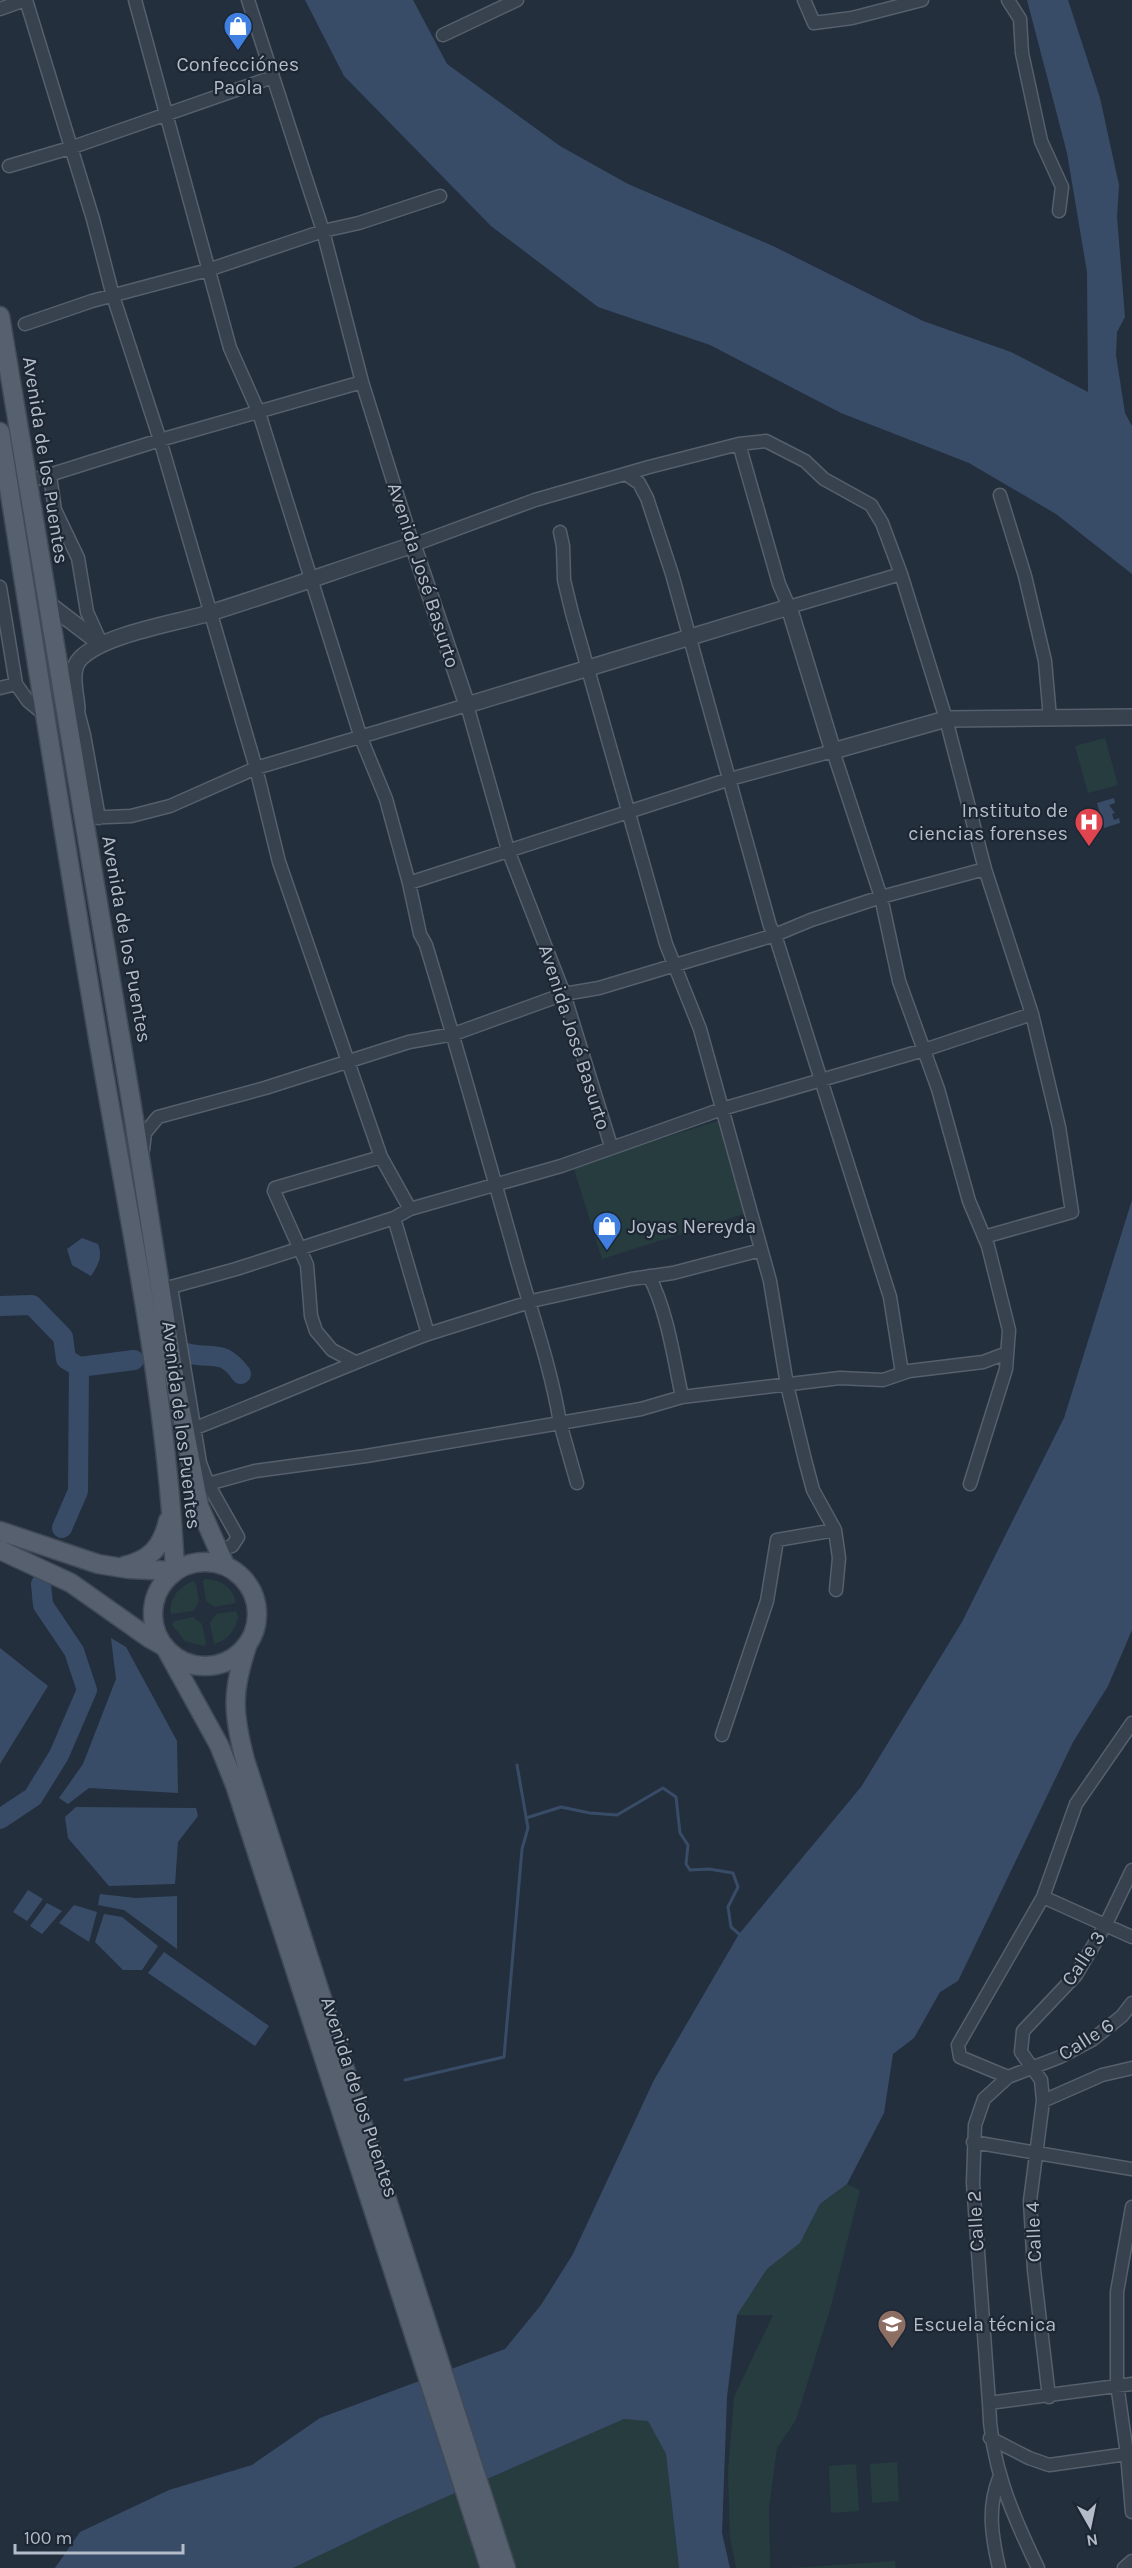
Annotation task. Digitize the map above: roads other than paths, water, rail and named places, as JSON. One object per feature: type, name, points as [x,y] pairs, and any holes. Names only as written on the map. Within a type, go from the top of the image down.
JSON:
[{"type":"main road","name":"Avenida de los Puentes","points":[[0,316],[46,602],[71,711],[91,818],[140,1165],[166,1286],[173,1369],[201,1513],[221,1558]]},
{"type":"main road","name":"Avenida de los Puentes","points":[[0,432],[47,717],[67,858],[155,1368],[172,1502],[174,1571]]},
{"type":"main road","points":[[110,1567],[138,1562],[154,1552],[165,1535],[172,1502]]},
{"type":"main road","points":[[0,1531],[110,1567],[174,1571],[198,1562],[221,1558],[246,1582],[255,1598],[257,1617],[248,1643],[229,1660],[213,1665],[187,1663],[71,1583],[0,1550]]},
{"type":"main road","points":[[159,1644],[153,1625],[153,1603],[163,1582],[174,1571]]},
{"type":"main road","name":"Avenida de los Puentes","points":[[248,1643],[235,1685],[239,1736],[490,2568]]},
{"type":"main road","name":"Avenida de los Puentes","points":[[159,1644],[219,1745],[235,1785],[411,2302],[506,2568]]},
{"type":"street","points":[[0,9],[25,0],[211,613],[256,768],[279,862],[381,1157],[410,1209]]},
{"type":"street","points":[[135,0],[230,348],[259,413],[361,738],[386,799],[410,883],[420,933],[426,945],[454,1034],[528,1302],[546,1351],[560,1423],[577,1483]]},
{"type":"street","name":"Avenida José Basurto","points":[[248,0],[323,231],[362,382],[413,545],[467,705],[508,850],[564,994],[611,1146]]},
{"type":"street","points":[[443,34],[517,0]]},
{"type":"street","points":[[804,0],[814,23],[852,18],[922,0]]},
{"type":"street","points":[[1008,0],[1020,19],[1022,53],[1041,141],[1062,187],[1059,211]]},
{"type":"street","points":[[9,166],[70,148],[273,77]]},
{"type":"street","points":[[25,324],[113,296],[208,270],[323,231],[359,223],[440,196]]},
{"type":"street","points":[[27,482],[160,440],[362,382]]},
{"type":"street","points":[[71,711],[76,664],[101,644],[211,613],[413,545],[535,500],[739,444],[766,441],[805,461],[824,479],[871,505],[882,523],[901,574],[946,719],[985,869],[1032,1014],[1059,1127],[1072,1212],[984,1237]]},
{"type":"street","points":[[739,444],[779,584],[789,607],[881,897],[899,981],[924,1050],[969,1201],[984,1237],[1009,1330],[1010,1345],[1004,1378],[970,1484]]},
{"type":"street","points":[[626,474],[639,483],[646,498],[672,574],[770,926],[775,935],[890,1297],[902,1373]]},
{"type":"street","points":[[50,476],[55,510],[78,558],[87,612],[101,644]]},
{"type":"street","points":[[1000,495],[1025,576],[1045,660],[1050,718]]},
{"type":"street","points":[[560,532],[563,546],[564,580],[628,814],[673,964],[700,1029],[770,1281],[787,1385],[813,1490],[835,1530],[839,1558],[836,1590]]},
{"type":"street","points":[[91,818],[131,816],[170,806],[256,768],[901,574]]},
{"type":"street","points":[[0,587],[16,684],[28,701],[47,717]]},
{"type":"street","points":[[6,621],[9,614],[28,602]]},
{"type":"street","points":[[46,602],[101,644]]},
{"type":"street","points":[[0,688],[16,684]]},
{"type":"street","points":[[410,883],[730,779],[946,719],[1132,717]]},
{"type":"street","points":[[140,1165],[146,1133],[158,1117],[265,1088],[409,1042],[454,1034],[564,994],[599,988],[775,935],[811,920],[881,897],[985,869]]},
{"type":"street","points":[[221,1558],[238,1537],[208,1484],[200,1463],[166,1286],[301,1249],[394,1218],[410,1209],[561,1166],[611,1146],[722,1109],[924,1050],[1032,1014]]},
{"type":"street","points":[[356,1362],[332,1350],[316,1331],[311,1316],[307,1265],[274,1195],[275,1188],[381,1157]]},
{"type":"street","points":[[394,1218],[428,1334]]},
{"type":"street","points":[[193,1429],[428,1334],[528,1302],[649,1276],[673,1274],[761,1250]]},
{"type":"street","points":[[649,1276],[655,1286],[673,1352],[682,1397]]},
{"type":"street","points":[[208,1484],[255,1471],[366,1456],[641,1409],[682,1397],[840,1378],[882,1380],[902,1373],[983,1362],[1007,1353]]},
{"type":"street","points":[[722,1735],[768,1601],[777,1540],[835,1530]]},
{"type":"street","points":[[1008,2077],[960,2057],[958,2045],[1042,1897],[1076,1804],[1132,1723]]},
{"type":"street","name":"Calle 3","points":[[1034,2068],[1021,2052],[1023,2031],[1076,1975],[1106,1924],[1132,1870]]},
{"type":"street","points":[[1042,1897],[1132,1937]]},
{"type":"street","name":"Calle 6","points":[[1034,2068],[1092,2040],[1122,2016],[1132,2003]]},
{"type":"street","name":"Calle 2","points":[[1034,2068],[1008,2077],[984,2098],[975,2125],[972,2172],[990,2438],[999,2478],[1038,2568]]},
{"type":"street","name":"Calle 4","points":[[1034,2068],[1041,2080],[1043,2101],[1030,2201],[1034,2270],[1049,2397]]},
{"type":"street","points":[[1043,2101],[1101,2075],[1132,2068]]},
{"type":"street","points":[[974,2142],[1132,2169]]},
{"type":"street","points":[[1132,2207],[1116,2292],[1117,2384],[1132,2512]]},
{"type":"street","points":[[989,2403],[1049,2397],[1117,2384],[1132,2384]]},
{"type":"street","points":[[990,2438],[1029,2458],[1049,2464],[1127,2454]]},
{"type":"street","points":[[999,2478],[991,2502],[992,2537],[999,2568]]},
{"type":"street","points":[[1124,2568],[1132,2561]]},
{"type":"water","points":[[305,0],[413,0],[447,64],[560,146],[628,184],[773,246],[923,321],[1011,352],[1088,392],[1087,272],[1067,153],[1027,0],[1068,0],[1100,98],[1119,185],[1117,217],[1125,317],[1117,332],[1116,355],[1125,413],[1132,426],[1132,574],[1056,514],[969,463],[841,413],[710,345],[598,307],[491,226],[344,76]]},
{"type":"water","points":[[1114,798],[1115,803],[1109,805],[1115,813],[1112,814],[1114,820],[1119,818],[1120,823],[1104,828],[1097,803]]},
{"type":"water","points":[[1132,1200],[1132,1630],[1108,1686],[1073,1742],[958,1981],[940,1992],[914,2038],[893,2054],[884,2113],[847,2184],[820,2204],[800,2243],[767,2269],[737,2315],[727,2397],[722,2533],[730,2568],[679,2568],[666,2454],[648,2421],[624,2419],[398,2518],[293,2568],[55,2568],[80,2532],[169,2490],[252,2465],[320,2418],[505,2349],[541,2305],[573,2254],[654,2080],[739,1934],[861,1787],[962,1622],[1064,1418]]},
{"type":"water","points":[[82,1238],[98,1244],[99,1261],[91,1276],[72,1265],[67,1249]]},
{"type":"water","points":[[111,1638],[126,1647],[177,1741],[178,1793],[89,1788],[68,1804],[59,1798],[83,1764],[116,1679]]},
{"type":"water","points":[[0,1648],[48,1686],[0,1764]]},
{"type":"water","points":[[76,1807],[196,1808],[198,1816],[178,1842],[175,1884],[109,1886],[68,1838],[65,1817]]},
{"type":"water","points":[[28,1890],[43,1899],[27,1921],[13,1912]]},
{"type":"water","points":[[100,1894],[135,1898],[177,1896],[177,1949],[124,1910],[98,1905]]},
{"type":"water","points":[[47,1903],[62,1911],[42,1934],[30,1926]]},
{"type":"water","points":[[74,1905],[97,1912],[89,1942],[59,1923]]},
{"type":"water","points":[[104,1914],[122,1917],[158,1946],[142,1970],[123,1970],[95,1942]]},
{"type":"water","points":[[164,1952],[269,2026],[255,2046],[148,1973]]},
{"type":"waterway","points":[[0,1306],[32,1305],[63,1337],[66,1359],[79,1367],[134,1360]]},
{"type":"waterway","points":[[186,1353],[223,1358],[241,1374]]},
{"type":"waterway","points":[[62,1528],[78,1491],[79,1367]]},
{"type":"waterway","points":[[0,1819],[33,1797],[59,1755],[87,1690],[74,1651],[43,1605],[41,1584]]},
{"type":"waterway","points":[[405,2080],[504,2057],[522,1849],[528,1828],[517,1765]]},
{"type":"waterway","points":[[526,1818],[561,1807],[590,1813],[617,1815],[663,1788],[676,1797],[680,1833],[688,1845],[686,1864],[690,1870],[709,1869],[733,1873],[738,1887],[728,1907],[731,1927],[739,1934]]},
{"type":"place","name":"Confecciónes Paola","points":[[238,52]]},
{"type":"place","name":"Instituto de ciencias forenses","points":[[1089,848]]},
{"type":"place","name":"Joyas Nereyda","points":[[607,1252]]},
{"type":"place","name":"Escuela técnica","points":[[892,2350]]}]
